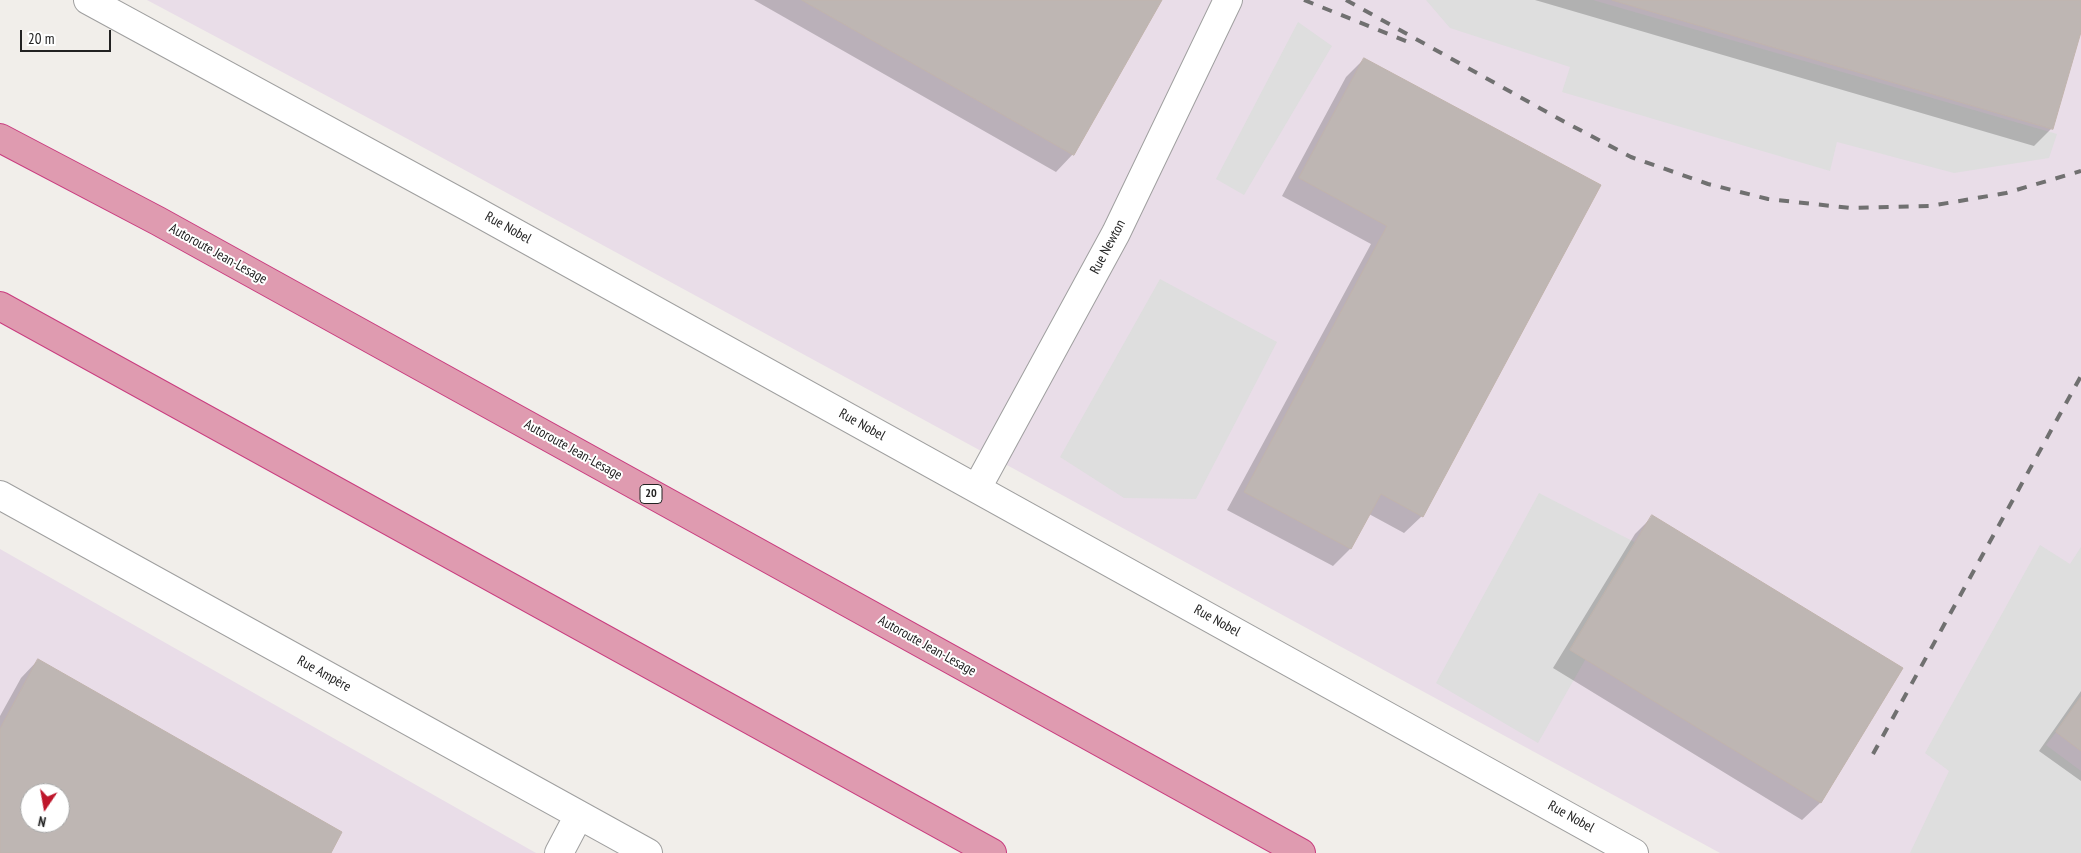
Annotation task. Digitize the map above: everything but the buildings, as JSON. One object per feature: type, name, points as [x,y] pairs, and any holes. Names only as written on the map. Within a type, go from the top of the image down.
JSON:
[{"type":"highway","name":"Autoroute Jean-Lesage","points":[[0,138],[158,221],[1301,853]]},
{"type":"highway","points":[[0,306],[992,853]]},
{"type":"street","name":"Rue Nobel","points":[[88,0],[255,89],[1634,853]]},
{"type":"street","name":"Rue Newton","points":[[977,488],[1116,233],[1228,0]]},
{"type":"street","name":"Rue Ampère","points":[[0,496],[648,853]]},
{"type":"street","points":[[559,853],[579,815]]},
{"type":"shaded area","points":[[147,0],[2081,0],[2081,853],[1720,853],[404,137]]},
{"type":"shaded area","points":[[1426,0],[1593,0],[2057,134],[2049,158],[1954,173],[1837,142],[1830,171],[1562,92],[1570,67],[1450,28]]},
{"type":"shaded area","points":[[1298,22],[1332,46],[1244,195],[1216,179]]},
{"type":"shaded area","points":[[1160,279],[1277,342],[1196,499],[1124,498],[1060,457]]},
{"type":"shaded area","points":[[1539,493],[1648,549],[1538,743],[1436,683]]},
{"type":"shaded area","points":[[2040,545],[2070,564],[2081,547],[2081,701],[2046,745],[2081,771],[2081,853],[1910,853],[1949,771],[1925,753]]},
{"type":"shaded area","points":[[0,549],[536,853],[0,853]]},
{"type":"railway","points":[[1304,0],[1408,42]]},
{"type":"railway","points":[[1346,0],[1631,157],[1708,184],[1768,199],[1850,208],[1930,206],[2006,193],[2081,171]]},
{"type":"railway","points":[[1873,754],[2081,376]]}]
